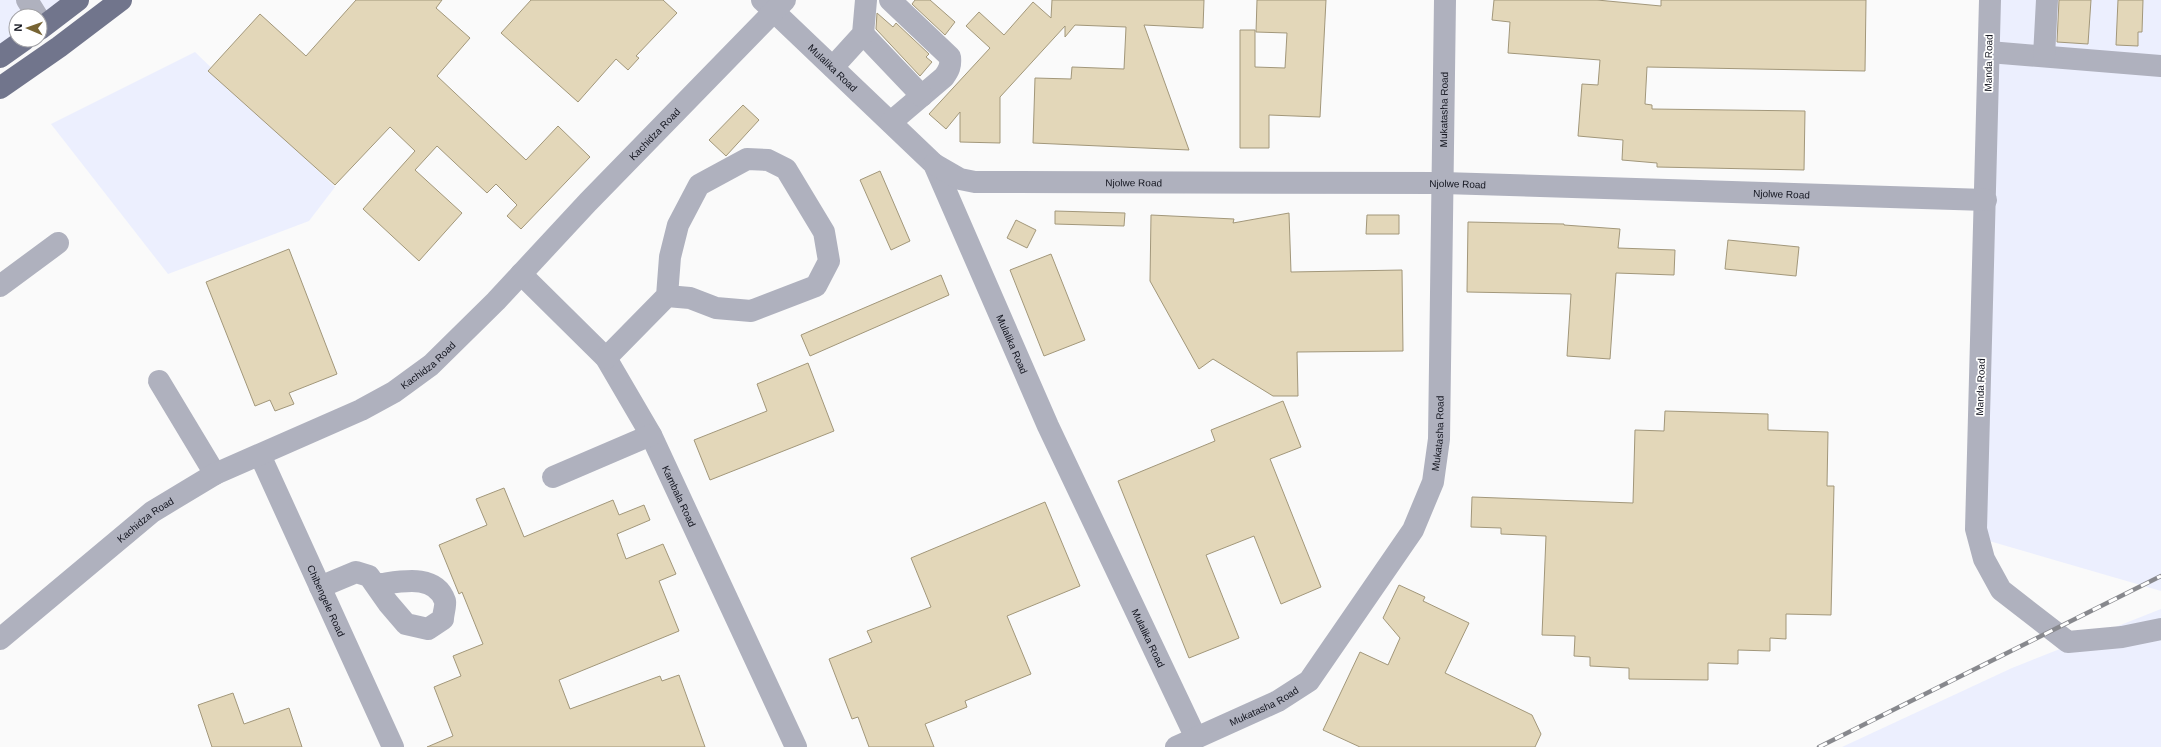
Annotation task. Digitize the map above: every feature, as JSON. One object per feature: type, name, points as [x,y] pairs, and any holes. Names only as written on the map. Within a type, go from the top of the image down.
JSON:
[{"type":"main road","points":[[48,18],[78,0]]},
{"type":"main road","points":[[0,88],[59,47],[120,0]]},
{"type":"main road","points":[[0,57],[13,48]]},
{"type":"street","points":[[833,67],[862,34],[866,0]]},
{"type":"street","points":[[890,0],[950,57],[950,70],[891,122]]},
{"type":"street","name":"Mukatasha Road","points":[[1176,747],[1278,701],[1309,681],[1413,530],[1433,482],[1439,439],[1446,0]]},
{"type":"street","name":"Manda Road","points":[[1990,0],[1986,200],[1976,529],[1984,559],[2001,590],[2068,642],[2122,637],[2161,629]]},
{"type":"street","points":[[2044,56],[2047,0]]},
{"type":"street","name":"Mulalika Road","points":[[774,4],[833,67],[934,164],[1048,426],[1196,738]]},
{"type":"street","name":"Kachidza Road","points":[[0,639],[152,512],[215,474],[326,427],[394,392],[432,365],[521,274],[774,4]]},
{"type":"street","points":[[862,34],[922,96]]},
{"type":"street","points":[[1989,52],[2161,66]]},
{"type":"street","points":[[606,358],[667,296],[670,257],[678,225],[699,185],[747,160],[768,160],[786,169],[824,232],[829,261],[816,286],[751,311],[716,308],[690,298],[667,296]]},
{"type":"street","name":"Njolwe Road","points":[[934,164],[960,179],[975,182],[1443,183],[1986,200]]},
{"type":"street","points":[[0,286],[58,243]]},
{"type":"street","name":"Kambala Road","points":[[521,274],[606,358],[651,435],[796,747]]},
{"type":"street","points":[[159,381],[215,474]]},
{"type":"street","points":[[553,477],[651,435]]},
{"type":"street","name":"Chibengele Road","points":[[260,455],[393,747]]},
{"type":"street","points":[[320,587],[356,572],[369,576],[378,587]]},
{"type":"shaded area","points":[[0,0],[69,0],[48,12],[48,8],[8,8],[8,47],[0,54]]},
{"type":"shaded area","points":[[1983,0],[2161,0],[2161,591],[1972,536]]},
{"type":"shaded area","points":[[195,52],[335,187],[309,221],[168,274],[51,124]]},
{"type":"shaded area","points":[[2161,609],[2161,747],[1842,747],[2012,668]]},
{"type":"building","points":[[356,0],[442,0],[436,8],[470,38],[437,76],[526,160],[558,126],[590,157],[521,229],[507,216],[517,205],[496,184],[487,193],[437,146],[415,170],[462,213],[419,261],[363,209],[415,151],[390,127],[335,185],[208,71],[260,14],[306,56]]},
{"type":"building","points":[[531,0],[663,0],[677,13],[636,56],[639,58],[628,70],[616,59],[578,102],[501,33]]},
{"type":"building","points":[[915,0],[930,0],[955,22],[945,35],[912,4]]},
{"type":"building","points":[[1052,0],[1204,0],[1203,28],[1144,25],[1189,150],[1033,143],[1035,78],[1071,79],[1072,67],[1124,69],[1126,27],[1075,25],[1065,37],[1065,26],[1000,97],[1000,143],[960,142],[960,112],[946,129],[929,114],[990,48],[966,26],[979,12],[1004,35],[1033,2],[1051,18]]},
{"type":"building","points":[[1257,0],[1326,0],[1320,117],[1269,115],[1269,148],[1240,148],[1240,30],[1255,30],[1255,67],[1285,68],[1287,33],[1256,32]]},
{"type":"building","points":[[1494,0],[1597,0],[1661,6],[1661,0],[1866,0],[1865,71],[1647,67],[1645,104],[1652,105],[1652,109],[1805,111],[1804,170],[1657,167],[1657,163],[1622,160],[1623,140],[1578,136],[1582,84],[1598,85],[1600,60],[1508,53],[1510,22],[1492,20]]},
{"type":"building","points":[[2059,0],[2091,0],[2088,44],[2057,42]]},
{"type":"building","points":[[2118,0],[2143,0],[2142,32],[2138,32],[2138,46],[2116,45]]},
{"type":"building","points":[[877,13],[893,27],[896,23],[929,54],[926,57],[932,62],[920,76],[876,29]]},
{"type":"building","points":[[743,105],[759,120],[726,156],[709,140]]},
{"type":"building","points":[[880,171],[910,241],[891,250],[860,180]]},
{"type":"building","points":[[1055,211],[1125,213],[1124,226],[1055,224]]},
{"type":"building","points":[[1289,213],[1291,272],[1402,270],[1403,351],[1297,352],[1298,396],[1273,396],[1213,359],[1199,369],[1150,281],[1151,215],[1234,219],[1233,223]]},
{"type":"building","points":[[1367,215],[1399,215],[1399,234],[1366,234]]},
{"type":"building","points":[[1016,220],[1036,230],[1027,248],[1007,238]]},
{"type":"building","points":[[1468,222],[1564,224],[1620,229],[1618,248],[1675,250],[1674,275],[1616,273],[1610,359],[1567,356],[1571,294],[1467,292]]},
{"type":"building","points":[[1728,240],[1799,247],[1796,276],[1725,269]]},
{"type":"building","points":[[289,249],[337,374],[289,393],[294,404],[275,411],[270,400],[255,406],[206,282]]},
{"type":"building","points":[[1051,254],[1085,340],[1044,356],[1010,270]]},
{"type":"building","points":[[941,275],[949,295],[810,356],[801,335]]},
{"type":"building","points":[[808,363],[834,431],[710,480],[694,440],[767,411],[757,384]]},
{"type":"building","points":[[1283,401],[1301,447],[1270,459],[1321,587],[1281,604],[1254,536],[1206,555],[1239,638],[1189,658],[1118,481],[1215,441],[1211,430]]},
{"type":"building","points":[[1665,411],[1768,414],[1768,430],[1828,432],[1827,486],[1834,486],[1831,615],[1786,614],[1786,639],[1770,638],[1770,651],[1738,650],[1738,664],[1708,663],[1708,680],[1629,679],[1629,668],[1590,666],[1590,657],[1574,656],[1575,636],[1542,635],[1546,536],[1501,534],[1501,528],[1471,527],[1472,497],[1633,503],[1635,430],[1664,431]]},
{"type":"building","points":[[504,488],[524,537],[613,500],[619,515],[644,505],[650,520],[617,534],[626,559],[663,544],[676,574],[659,581],[679,631],[559,680],[570,709],[660,676],[662,681],[679,675],[705,747],[427,747],[453,736],[434,687],[461,676],[453,656],[483,644],[462,592],[459,594],[439,545],[487,525],[476,499]]},
{"type":"building","points":[[1045,502],[1080,586],[1007,616],[1031,674],[965,701],[967,707],[925,724],[934,747],[869,747],[858,717],[852,719],[829,659],[872,642],[867,631],[931,607],[911,558]]},
{"type":"building","points":[[1399,585],[1425,597],[1423,601],[1469,623],[1445,673],[1532,715],[1541,734],[1535,747],[1360,747],[1323,730],[1360,652],[1388,665],[1400,638],[1383,618]]},
{"type":"building","points":[[233,693],[244,724],[289,708],[302,747],[212,747],[198,705]]},
{"type":"railway","points":[[1819,747],[2161,576]]}]
